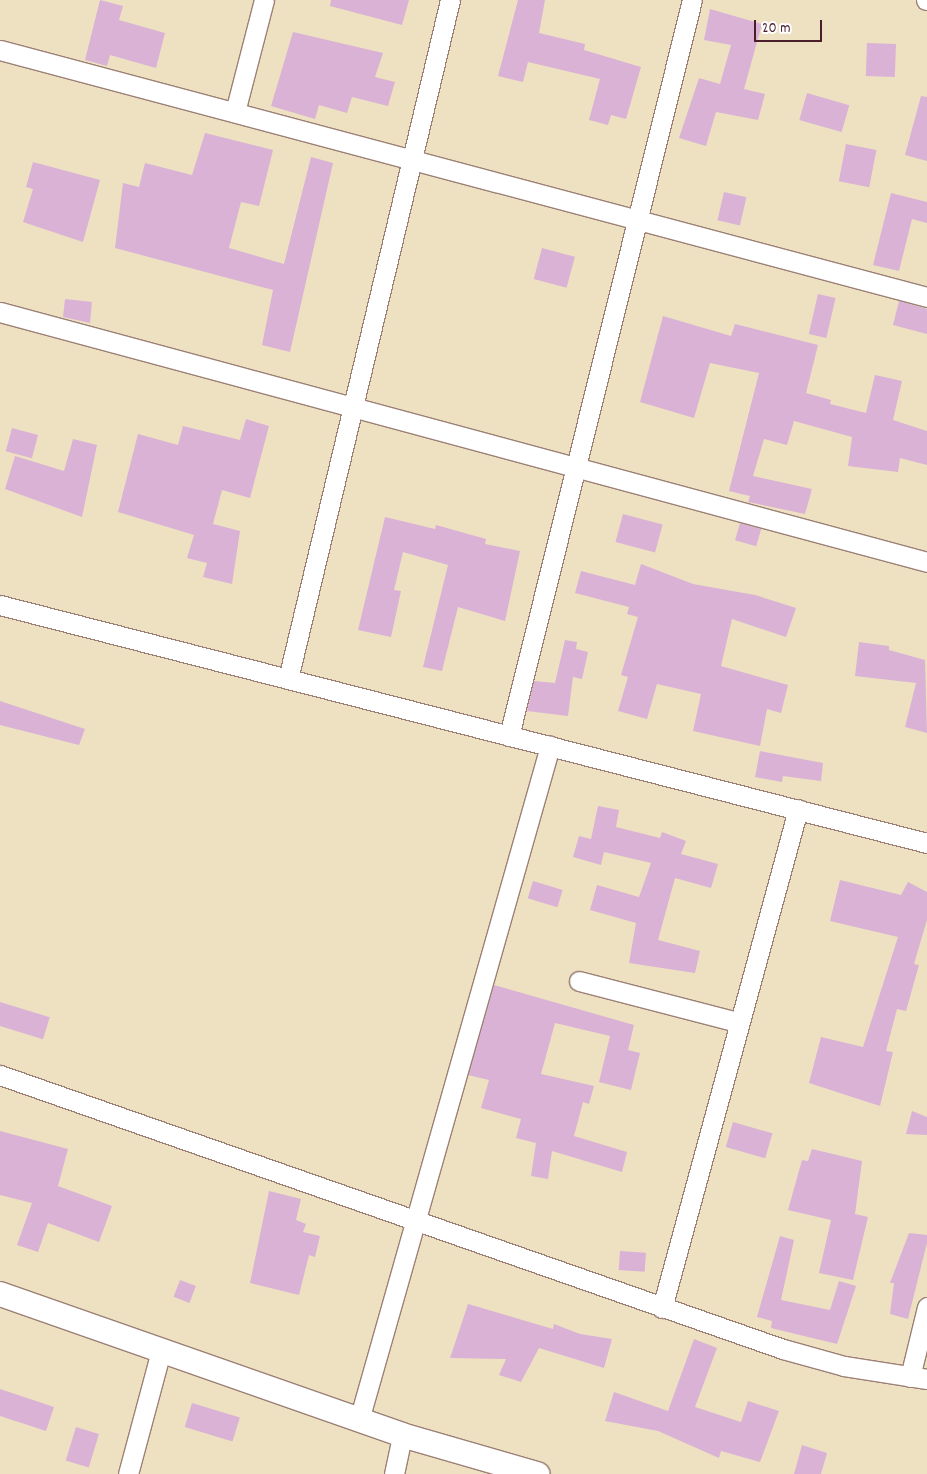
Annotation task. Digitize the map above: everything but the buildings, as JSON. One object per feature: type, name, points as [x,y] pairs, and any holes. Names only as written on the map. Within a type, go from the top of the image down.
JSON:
[{"type":"street","points":[[235,112],[264,0]]},
{"type":"street","points":[[288,679],[450,0]]},
{"type":"street","points":[[509,736],[692,0]]},
{"type":"street","points":[[0,50],[927,297]]},
{"type":"street","points":[[0,312],[927,562]]},
{"type":"street","points":[[0,605],[927,843]]},
{"type":"street","points":[[359,1420],[550,746]]},
{"type":"street","points":[[662,1308],[738,1022],[798,810]]},
{"type":"street","points":[[579,981],[738,1022]]},
{"type":"street","points":[[0,1075],[783,1349],[918,1378],[927,1307]]},
{"type":"street","points":[[0,1294],[402,1435],[530,1473]]},
{"type":"street","points":[[128,1474],[161,1351]]},
{"type":"street","points":[[394,1474],[402,1435]]}]
